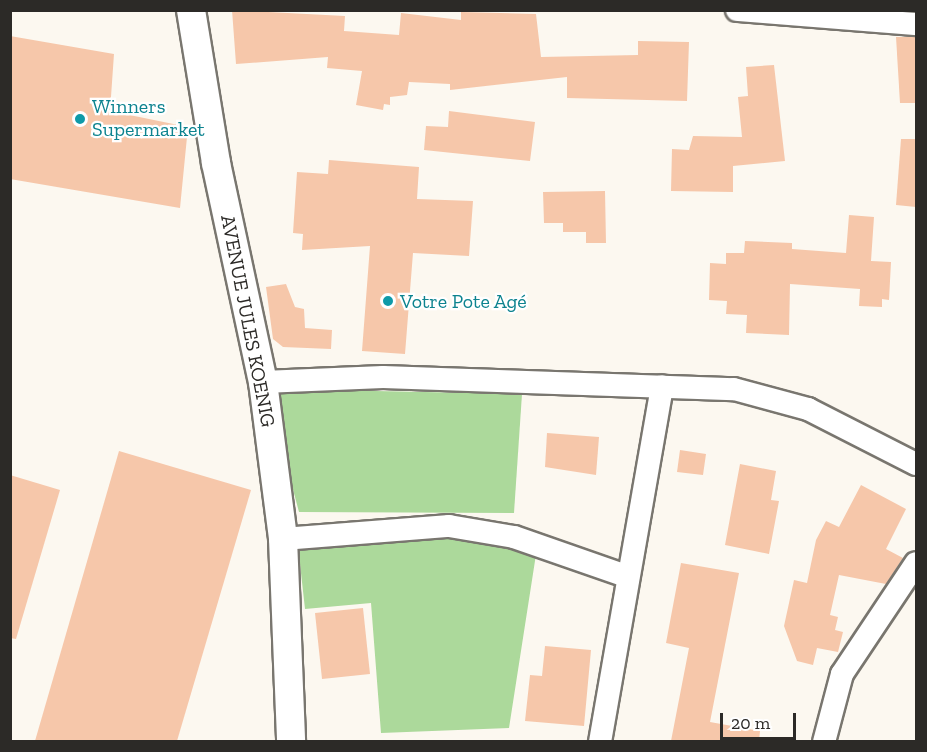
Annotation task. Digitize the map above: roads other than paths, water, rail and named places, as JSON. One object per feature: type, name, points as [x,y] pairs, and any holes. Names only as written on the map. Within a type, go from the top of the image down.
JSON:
[{"type":"street","name":"AVENUE JULES KOENIG","points":[[191,10],[216,163],[264,382],[283,539],[291,741]]},
{"type":"street","points":[[737,10],[916,24]]},
{"type":"street","points":[[264,382],[383,377],[734,389],[808,409],[916,464]]},
{"type":"street","points":[[600,741],[626,576],[662,386]]},
{"type":"street","points":[[283,539],[449,526],[514,537],[626,576]]},
{"type":"street","points":[[824,741],[842,674],[916,563]]},
{"type":"place","name":"Winners Supermarket","points":[[80,119]]},
{"type":"place","name":"Votre Pote Agé","points":[[388,301]]}]
